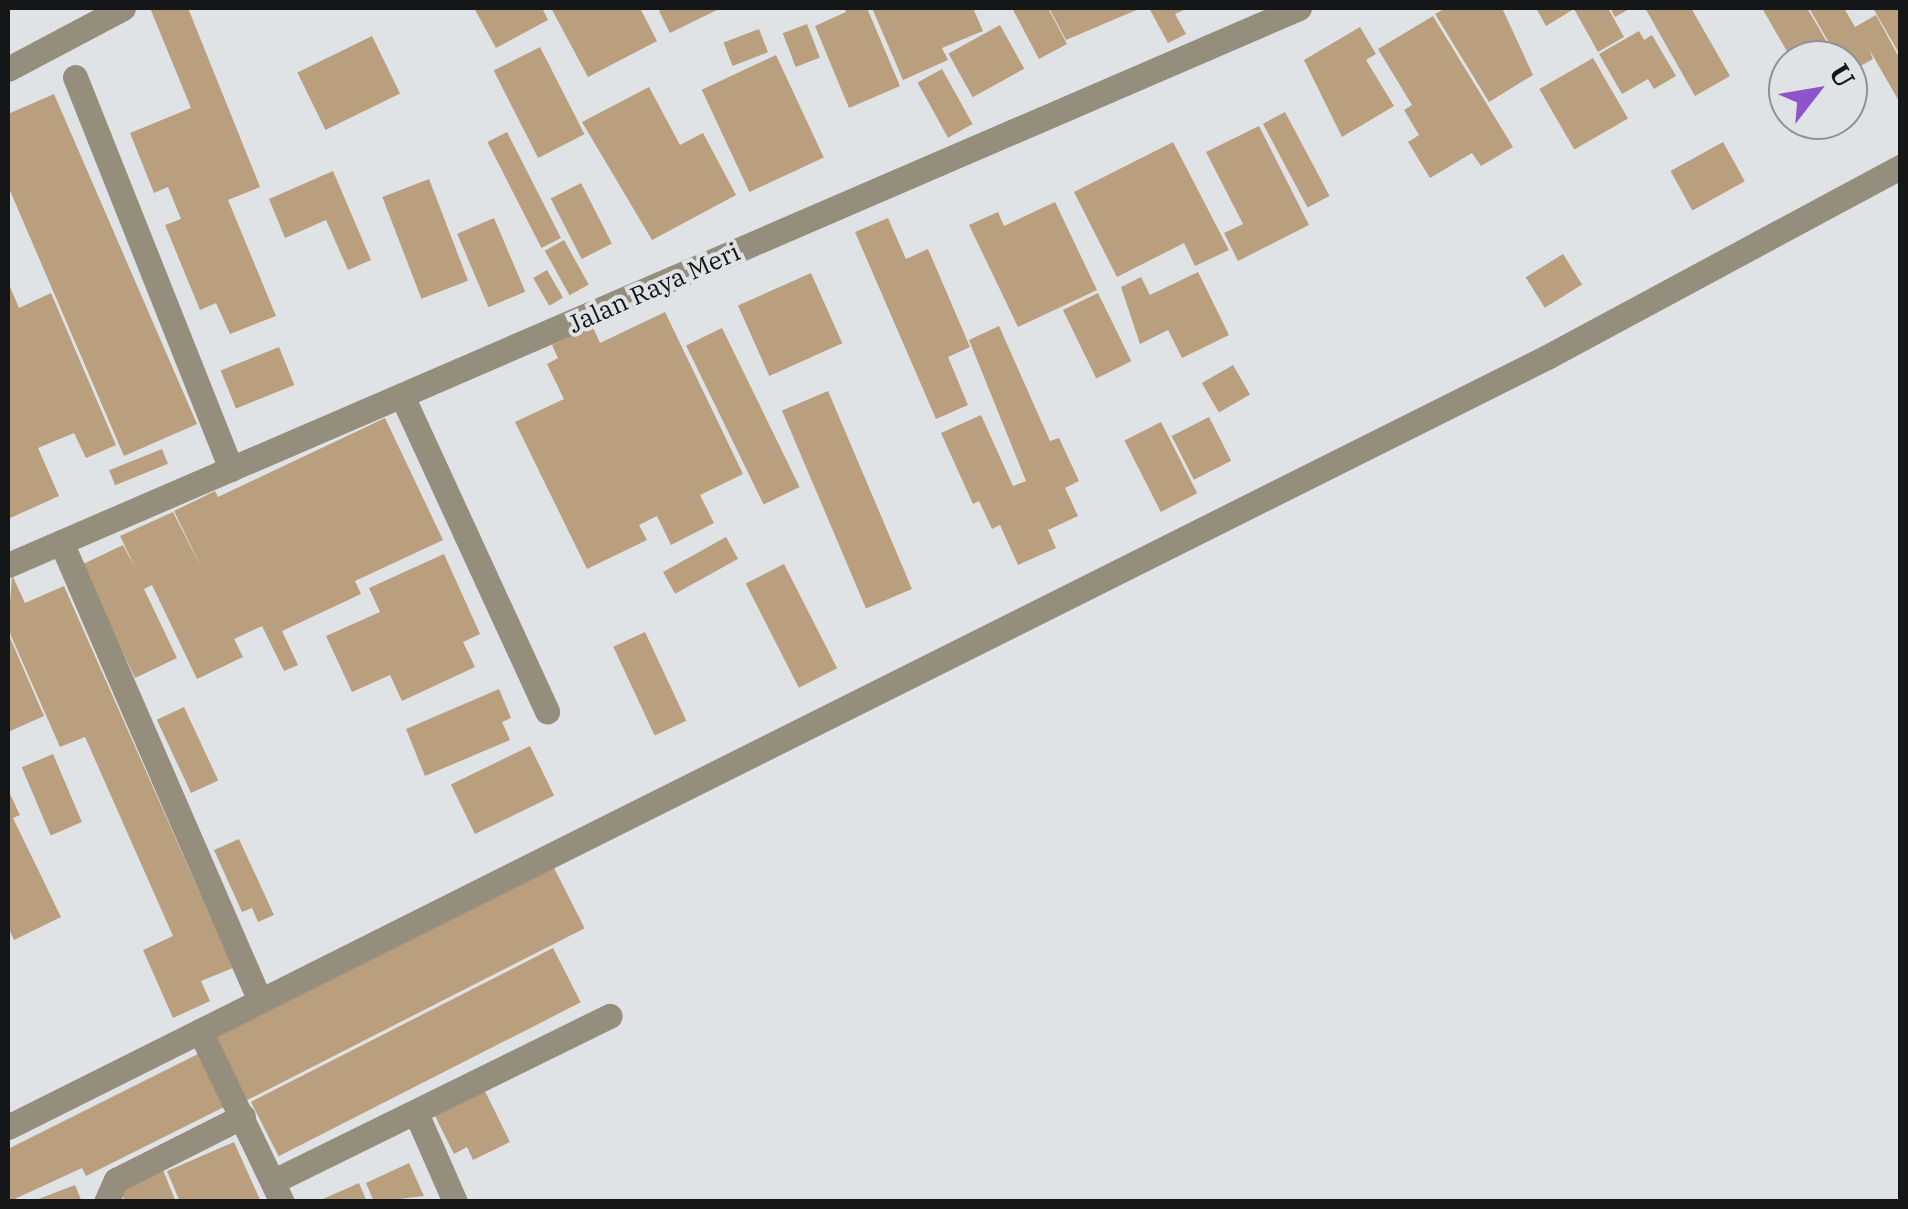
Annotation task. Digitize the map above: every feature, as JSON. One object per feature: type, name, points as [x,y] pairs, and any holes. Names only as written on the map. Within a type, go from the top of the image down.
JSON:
[{"type":"street","points":[[8,69],[122,8]]},
{"type":"street","name":"Jalan Raya Meri","points":[[8,565],[403,398],[1299,8]]},
{"type":"street","points":[[75,78],[231,469]]},
{"type":"street","points":[[8,1127],[1547,357],[1900,167]]},
{"type":"street","points":[[403,398],[546,710]]},
{"type":"street","points":[[60,542],[260,1001]]},
{"type":"street","points":[[200,1031],[278,1191],[416,1112],[610,1016]]},
{"type":"street","points":[[416,1112],[455,1202]]},
{"type":"street","points":[[106,1202],[116,1180],[243,1116]]},
{"type":"building","points":[[150,8],[188,8],[260,187],[228,200],[276,316],[230,334],[216,303],[200,310],[165,225],[181,219],[168,187],[154,193],[130,133],[191,108]]},
{"type":"building","points":[[474,8],[542,8],[548,20],[496,48]]},
{"type":"building","points":[[551,8],[640,8],[657,41],[588,77]]},
{"type":"building","points":[[721,8],[670,33],[659,11]]},
{"type":"building","points":[[844,8],[867,8],[900,86],[849,108],[815,26],[846,12]]},
{"type":"building","points":[[872,8],[973,8],[983,31],[942,48],[948,60],[903,80]]},
{"type":"building","points":[[1012,8],[1048,8],[1067,44],[1039,59]]},
{"type":"building","points":[[1049,8],[1141,8],[1066,40]]},
{"type":"building","points":[[1149,8],[1188,8],[1175,14],[1186,34],[1168,43]]},
{"type":"building","points":[[1446,8],[1502,8],[1533,75],[1489,102],[1435,14]]},
{"type":"building","points":[[1536,8],[1608,8],[1624,37],[1598,52],[1574,9],[1546,26]]},
{"type":"building","points":[[1610,8],[1631,8],[1615,17]]},
{"type":"building","points":[[1645,8],[1691,8],[1730,76],[1695,96]]},
{"type":"building","points":[[1762,8],[1807,8],[1826,40],[1780,40]]},
{"type":"building","points":[[1809,8],[1844,8],[1855,27],[1876,15],[1900,59],[1900,103],[1869,49],[1873,59],[1868,62],[1868,40],[1827,40]]},
{"type":"building","points":[[1873,8],[1900,8],[1900,55]]},
{"type":"building","points":[[1433,16],[1513,147],[1481,166],[1472,153],[1430,178],[1408,142],[1419,135],[1404,110],[1412,105],[1378,49]]},
{"type":"building","points":[[807,24],[820,58],[796,67],[783,33]]},
{"type":"building","points":[[1000,25],[1024,69],[973,97],[948,54]]},
{"type":"building","points":[[1360,27],[1376,54],[1366,60],[1394,106],[1342,137],[1304,60]]},
{"type":"building","points":[[759,29],[768,52],[732,66],[724,43]]},
{"type":"building","points":[[1639,31],[1644,40],[1652,35],[1676,76],[1654,89],[1648,79],[1622,94],[1599,54]]},
{"type":"building","points":[[372,36],[400,94],[325,130],[297,72]]},
{"type":"building","points":[[540,47],[584,134],[538,158],[494,71]]},
{"type":"building","points":[[776,55],[824,157],[749,192],[702,90]]},
{"type":"building","points":[[1593,58],[1628,119],[1574,150],[1539,89]]},
{"type":"building","points":[[942,69],[973,124],[948,138],[918,83]]},
{"type":"building","points":[[649,87],[680,145],[703,133],[736,195],[652,240],[582,122]]},
{"type":"building","points":[[54,94],[197,424],[124,456],[8,186],[8,114]]},
{"type":"building","points":[[1285,112],[1330,196],[1308,208],[1263,124]]},
{"type":"building","points":[[1259,126],[1309,225],[1238,261],[1224,233],[1243,224],[1206,152]]},
{"type":"building","points":[[507,132],[561,238],[541,248],[487,142]]},
{"type":"building","points":[[1173,142],[1229,250],[1195,266],[1184,243],[1117,277],[1074,192]]},
{"type":"building","points":[[1723,142],[1745,181],[1692,210],[1671,171]]},
{"type":"building","points":[[333,171],[371,260],[348,270],[326,220],[285,238],[269,199]]},
{"type":"building","points":[[429,179],[468,281],[421,299],[382,197]]},
{"type":"building","points":[[581,183],[612,244],[582,259],[551,198]]},
{"type":"building","points":[[1055,202],[1097,290],[1018,327],[969,225],[998,212],[1004,226]]},
{"type":"building","points":[[494,218],[525,292],[488,307],[457,234]]},
{"type":"building","points":[[888,218],[906,259],[928,249],[970,347],[948,357],[968,405],[936,419],[855,232]]},
{"type":"building","points":[[564,240],[589,285],[569,295],[545,251]]},
{"type":"building","points":[[1563,254],[1582,285],[1545,308],[1526,277]]},
{"type":"building","points":[[547,270],[563,298],[549,306],[533,278]]},
{"type":"building","points":[[1198,272],[1229,335],[1182,358],[1168,330],[1140,344],[1121,287],[1141,277],[1150,295]]},
{"type":"building","points":[[811,273],[842,343],[769,376],[738,306]]},
{"type":"building","points":[[8,282],[19,308],[51,293],[116,445],[86,458],[74,433],[38,448],[59,496],[8,519]]},
{"type":"building","points":[[1098,293],[1131,361],[1096,378],[1063,310]]},
{"type":"building","points":[[665,312],[743,474],[700,495],[714,523],[671,545],[657,516],[639,525],[647,540],[587,569],[515,422],[564,399],[547,364],[558,358],[552,345],[592,325],[600,343]]},
{"type":"building","points":[[999,326],[1050,441],[1059,438],[1079,481],[1065,488],[1078,516],[1048,530],[1056,548],[1018,565],[1000,525],[992,529],[979,501],[973,504],[941,433],[981,415],[1013,486],[1026,481],[969,340]]},
{"type":"building","points":[[722,328],[800,487],[764,505],[686,346]]},
{"type":"building","points":[[279,347],[294,385],[236,409],[221,371]]},
{"type":"building","points":[[1233,365],[1250,394],[1219,412],[1202,383]]},
{"type":"building","points":[[828,391],[912,589],[866,608],[782,411]]},
{"type":"building","points":[[1209,417],[1231,461],[1194,480],[1172,436]]},
{"type":"building","points":[[385,418],[443,540],[355,581],[361,594],[282,631],[298,665],[284,671],[262,626],[234,639],[243,657],[197,679],[152,585],[144,589],[177,658],[135,678],[81,565],[123,545],[136,569],[120,536],[173,512],[204,573],[174,511],[215,491],[218,497]]},
{"type":"building","points":[[1161,422],[1197,493],[1161,512],[1124,441]]},
{"type":"building","points":[[162,449],[168,464],[115,485],[109,470]]},
{"type":"building","points":[[726,537],[738,559],[675,594],[663,572]]},
{"type":"building","points":[[444,554],[480,634],[463,642],[475,667],[402,701],[390,675],[352,692],[326,636],[380,612],[369,588]]},
{"type":"building","points":[[784,564],[837,668],[799,688],[746,584]]},
{"type":"building","points":[[12,575],[25,603],[64,586],[233,968],[201,981],[210,1001],[173,1018],[143,950],[173,936],[85,737],[60,747],[8,629]]},
{"type":"building","points":[[645,632],[686,721],[655,736],[613,647]]},
{"type":"building","points":[[8,633],[44,716],[8,732]]},
{"type":"building","points":[[499,689],[511,718],[502,722],[510,740],[425,776],[406,729]]},
{"type":"building","points":[[184,707],[218,780],[191,793],[157,720]]},
{"type":"building","points":[[530,746],[554,795],[475,834],[451,785]]},
{"type":"building","points":[[53,754],[82,822],[51,835],[22,767]]},
{"type":"building","points":[[8,790],[20,815],[13,818],[61,917],[14,940],[8,927]]},
{"type":"building","points":[[239,839],[274,915],[258,922],[252,908],[242,912],[214,850]]},
{"type":"building","points":[[552,864],[585,928],[245,1101],[213,1037]]},
{"type":"building","points":[[553,948],[581,1002],[279,1156],[251,1102]]},
{"type":"building","points":[[202,1052],[228,1105],[86,1176],[82,1168],[8,1202],[8,1149]]},
{"type":"building","points":[[483,1087],[510,1142],[473,1160],[467,1147],[454,1154],[433,1112]]},
{"type":"building","points":[[234,1142],[261,1202],[180,1202],[167,1171]]},
{"type":"building","points":[[409,1163],[424,1196],[374,1202],[366,1183]]},
{"type":"building","points":[[163,1170],[176,1202],[125,1202],[120,1189]]},
{"type":"building","points":[[359,1183],[367,1202],[316,1202]]},
{"type":"building","points":[[75,1185],[82,1202],[33,1202],[33,1201]]}]
